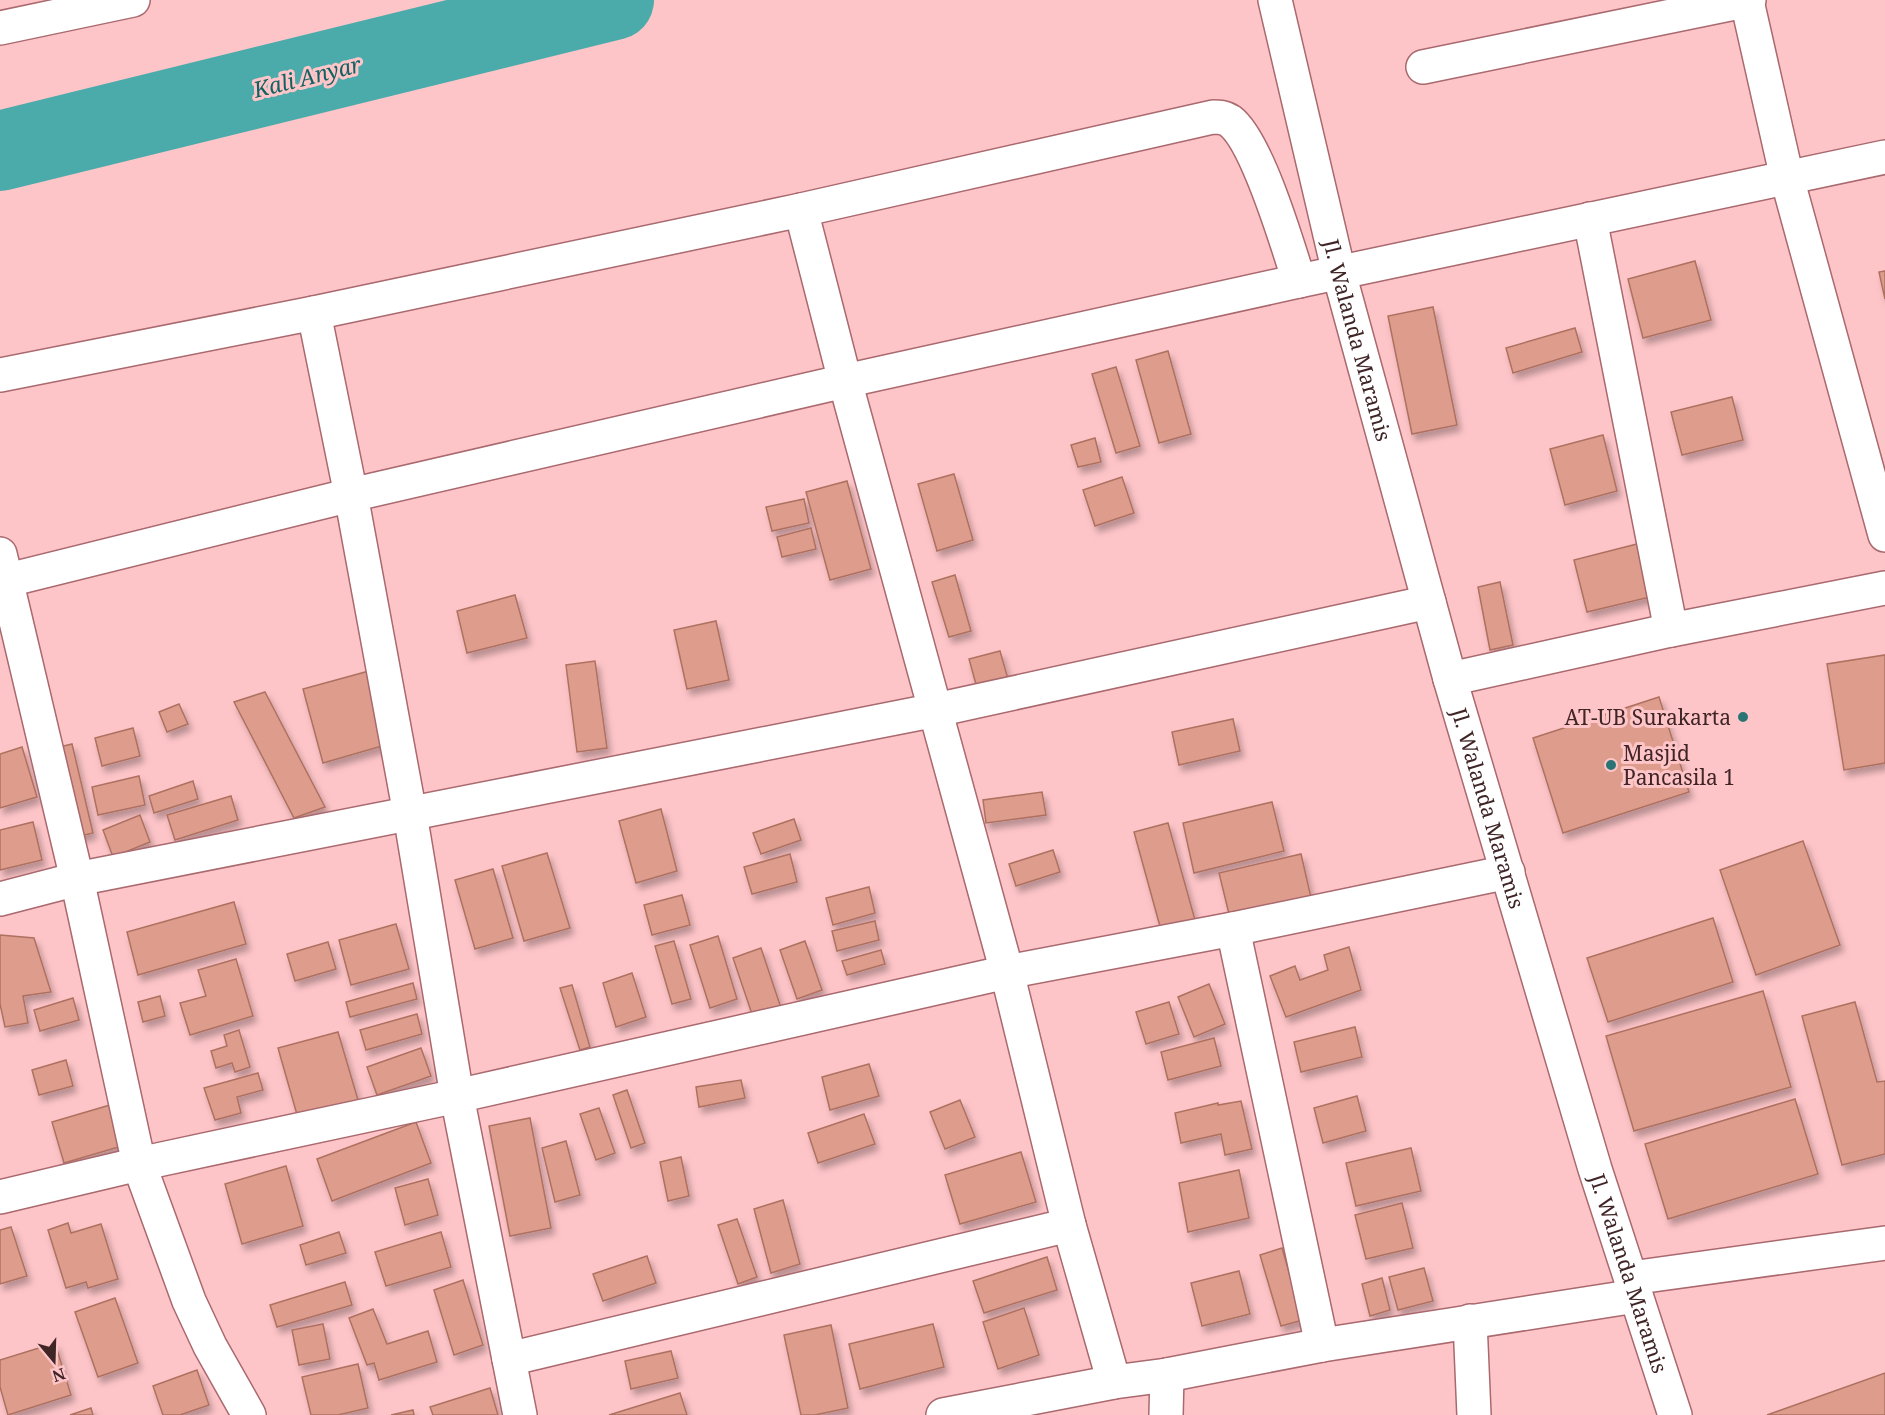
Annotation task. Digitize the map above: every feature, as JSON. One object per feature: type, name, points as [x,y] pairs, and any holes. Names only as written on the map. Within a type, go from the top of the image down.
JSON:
[{"type":"street","points":[[0,28],[133,0]]},
{"type":"street","name":"Jl. Walanda Maramis","points":[[1275,0],[1339,273],[1450,679],[1595,1169],[1675,1415]]},
{"type":"street","points":[[1423,67],[1748,0],[1787,178],[1885,535]]},
{"type":"street","points":[[0,375],[314,313],[801,210],[1213,117],[1224,117],[1240,132],[1260,169],[1299,281]]},
{"type":"street","points":[[249,1415],[210,1346],[189,1301],[139,1164],[77,879],[2,572],[351,495],[845,381],[1299,281],[1885,157]]},
{"type":"street","points":[[801,210],[845,381],[1007,972],[1069,1225],[1114,1382]]},
{"type":"street","points":[[1590,219],[1671,630]]},
{"type":"street","points":[[314,313],[351,495],[410,814],[457,1096],[520,1415]]},
{"type":"street","points":[[1450,679],[1671,630],[1885,588]]},
{"type":"street","points":[[0,899],[77,879],[936,710],[1429,602]]},
{"type":"street","points":[[0,1197],[139,1164],[457,1096],[1007,972],[1233,929],[1508,872]]},
{"type":"street","points":[[1233,929],[1322,1345]]},
{"type":"street","points":[[509,1359],[1069,1225]]},
{"type":"street","points":[[943,1415],[1114,1382],[1167,1375],[1322,1345],[1470,1321],[1633,1287],[1885,1243]]},
{"type":"street","points":[[1470,1321],[1474,1415]]},
{"type":"street","points":[[1166,1415],[1167,1375]]},
{"type":"building","points":[[1695,261],[1711,320],[1643,338],[1628,279]]},
{"type":"building","points":[[1885,271],[1885,299],[1879,272]]},
{"type":"building","points":[[1433,307],[1457,425],[1412,434],[1388,316]]},
{"type":"building","points":[[1575,328],[1582,352],[1513,373],[1506,348]]},
{"type":"building","points":[[1168,351],[1191,434],[1159,443],[1136,360]]},
{"type":"building","points":[[1116,367],[1140,446],[1116,453],[1092,374]]},
{"type":"building","points":[[1732,397],[1743,440],[1682,455],[1671,412]]},
{"type":"building","points":[[1603,435],[1617,491],[1565,505],[1550,449]]},
{"type":"building","points":[[1095,438],[1101,462],[1078,467],[1071,445]]},
{"type":"building","points":[[954,474],[973,540],[937,551],[918,484]]},
{"type":"building","points":[[1122,477],[1134,513],[1095,526],[1083,490]]},
{"type":"building","points":[[847,481],[871,569],[830,580],[806,492]]},
{"type":"building","points":[[804,499],[809,523],[772,531],[766,507]]},
{"type":"building","points":[[811,528],[816,549],[782,557],[777,537]]},
{"type":"building","points":[[1637,544],[1650,597],[1587,612],[1574,560]]},
{"type":"building","points":[[955,575],[971,631],[949,637],[932,582]]},
{"type":"building","points":[[1500,582],[1513,645],[1490,650],[1478,587]]},
{"type":"building","points":[[515,595],[527,638],[467,653],[457,611]]},
{"type":"building","points":[[716,621],[729,680],[687,689],[674,630]]},
{"type":"building","points":[[1000,651],[1008,679],[977,688],[969,659]]},
{"type":"building","points":[[1885,655],[1885,763],[1844,770],[1827,664]]},
{"type":"building","points":[[595,661],[607,748],[577,752],[566,665]]},
{"type":"building","points":[[369,671],[389,744],[323,763],[303,689]]},
{"type":"building","points":[[265,692],[325,807],[294,818],[234,702]]},
{"type":"building","name":"Masjid Pancasila 1","points":[[1659,697],[1689,792],[1563,833],[1533,738]]},
{"type":"building","points":[[179,704],[188,724],[167,732],[159,712]]},
{"type":"building","points":[[1233,719],[1240,751],[1179,765],[1172,732]]},
{"type":"building","points":[[133,728],[140,756],[102,766],[95,738]]},
{"type":"building","points":[[72,744],[93,833],[72,838],[51,749]]},
{"type":"building","points":[[22,747],[37,797],[0,808],[0,754]]},
{"type":"building","points":[[139,776],[145,805],[98,815],[92,787]]},
{"type":"building","points":[[193,781],[198,799],[154,813],[149,796]]},
{"type":"building","points":[[1042,792],[1046,815],[986,823],[983,800]]},
{"type":"building","points":[[231,796],[238,820],[175,840],[167,815]]},
{"type":"building","points":[[1272,802],[1284,851],[1194,873],[1183,823]]},
{"type":"building","points":[[661,809],[677,871],[636,883],[619,821]]},
{"type":"building","points":[[140,815],[150,842],[113,857],[103,830]]},
{"type":"building","points":[[794,819],[801,840],[761,854],[753,833]]},
{"type":"building","points":[[33,822],[42,860],[0,870],[0,830]]},
{"type":"building","points":[[1168,823],[1195,920],[1161,930],[1134,832]]},
{"type":"building","points":[[1803,841],[1840,945],[1756,975],[1720,870]]},
{"type":"building","points":[[1053,850],[1060,872],[1016,886],[1009,864]]},
{"type":"building","points":[[547,853],[570,928],[524,941],[502,866]]},
{"type":"building","points":[[790,854],[797,882],[752,894],[744,867]]},
{"type":"building","points":[[1301,854],[1312,902],[1231,922],[1219,873]]},
{"type":"building","points":[[493,869],[513,938],[475,949],[455,880]]},
{"type":"building","points":[[869,887],[875,913],[833,925],[826,898]]},
{"type":"building","points":[[682,895],[690,925],[652,935],[644,905]]},
{"type":"building","points":[[234,902],[246,944],[138,975],[127,932]]},
{"type":"building","points":[[1713,918],[1733,982],[1608,1022],[1587,958]]},
{"type":"building","points":[[875,921],[879,940],[837,951],[832,931]]},
{"type":"building","points":[[396,924],[409,969],[351,985],[339,940]]},
{"type":"building","points":[[0,935],[34,938],[51,992],[23,996],[28,1023],[5,1027],[0,1004]]},
{"type":"building","points":[[718,936],[737,999],[710,1008],[690,945]]},
{"type":"building","points":[[674,941],[691,999],[672,1004],[655,946]]},
{"type":"building","points":[[805,941],[822,990],[797,999],[780,950]]},
{"type":"building","points":[[328,942],[336,969],[295,981],[287,954]]},
{"type":"building","points":[[1349,947],[1361,990],[1286,1017],[1270,976],[1295,966],[1300,980],[1328,970],[1324,955]]},
{"type":"building","points":[[761,948],[782,1011],[754,1020],[733,958]]},
{"type":"building","points":[[881,950],[885,964],[847,975],[842,961]]},
{"type":"building","points":[[236,959],[253,1016],[190,1035],[180,1003],[206,996],[198,970]]},
{"type":"building","points":[[632,973],[646,1017],[616,1027],[603,983]]},
{"type":"building","points":[[413,983],[417,999],[350,1017],[346,1002]]},
{"type":"building","points":[[1209,984],[1225,1024],[1194,1037],[1178,997]]},
{"type":"building","points":[[572,985],[590,1047],[580,1050],[560,988]]},
{"type":"building","points":[[1763,991],[1791,1087],[1634,1131],[1606,1036]]},
{"type":"building","points":[[160,996],[165,1016],[143,1022],[138,1002]]},
{"type":"building","points":[[73,998],[79,1020],[40,1031],[34,1010]]},
{"type":"building","points":[[1169,1002],[1179,1034],[1146,1044],[1136,1012]]},
{"type":"building","points":[[1855,1002],[1877,1082],[1885,1081],[1885,1154],[1842,1165],[1802,1016]]},
{"type":"building","points":[[417,1014],[422,1034],[366,1050],[360,1030]]},
{"type":"building","points":[[1355,1027],[1362,1057],[1301,1072],[1294,1042]]},
{"type":"building","points":[[239,1030],[250,1067],[235,1072],[232,1063],[216,1068],[211,1051],[227,1046],[224,1035]]},
{"type":"building","points":[[338,1032],[358,1100],[298,1118],[278,1048]]},
{"type":"building","points":[[1214,1038],[1221,1066],[1168,1080],[1161,1052]]},
{"type":"building","points":[[421,1048],[431,1076],[377,1095],[367,1067]]},
{"type":"building","points":[[66,1060],[73,1086],[39,1095],[32,1070]]},
{"type":"building","points":[[869,1064],[879,1096],[830,1110],[822,1077]]},
{"type":"building","points":[[258,1073],[263,1090],[237,1097],[241,1113],[215,1120],[204,1088]]},
{"type":"building","points":[[741,1080],[745,1098],[699,1107],[696,1087]]},
{"type":"building","points":[[627,1090],[645,1143],[631,1148],[613,1095]]},
{"type":"building","points":[[1357,1096],[1366,1131],[1323,1143],[1314,1108]]},
{"type":"building","points":[[1795,1099],[1818,1174],[1668,1219],[1645,1144]]},
{"type":"building","points":[[960,1100],[975,1137],[945,1149],[930,1112]]},
{"type":"building","points":[[1241,1101],[1252,1149],[1225,1155],[1221,1134],[1181,1143],[1175,1113],[1218,1103],[1218,1105]]},
{"type":"building","points":[[110,1105],[122,1146],[64,1163],[52,1122]]},
{"type":"building","points":[[599,1108],[615,1153],[596,1160],[580,1114]]},
{"type":"building","points":[[864,1114],[875,1144],[818,1163],[808,1133]]},
{"type":"building","points":[[530,1118],[551,1228],[510,1236],[489,1126]]},
{"type":"building","points":[[416,1122],[431,1163],[332,1201],[317,1159]]},
{"type":"building","points":[[566,1141],[580,1195],[555,1202],[542,1148]]},
{"type":"building","points":[[1411,1148],[1421,1191],[1356,1206],[1346,1163]]},
{"type":"building","points":[[1021,1152],[1036,1202],[960,1224],[945,1175]]},
{"type":"building","points":[[681,1157],[689,1196],[668,1201],[660,1162]]},
{"type":"building","points":[[286,1166],[303,1226],[242,1244],[225,1184]]},
{"type":"building","points":[[1239,1170],[1249,1218],[1188,1232],[1179,1183]]},
{"type":"building","points":[[428,1179],[438,1215],[405,1225],[395,1188]]},
{"type":"building","points":[[783,1200],[800,1264],[771,1273],[754,1209]]},
{"type":"building","points":[[1402,1203],[1413,1248],[1366,1259],[1355,1215]]},
{"type":"building","points":[[737,1219],[757,1277],[738,1284],[718,1225]]},
{"type":"building","points":[[68,1223],[71,1233],[101,1224],[118,1279],[88,1288],[86,1282],[66,1288],[48,1230]]},
{"type":"building","points":[[11,1227],[27,1276],[0,1284],[0,1230]]},
{"type":"building","points":[[339,1232],[346,1253],[306,1265],[300,1245]]},
{"type":"building","points":[[441,1232],[451,1267],[386,1286],[375,1252]]},
{"type":"building","points":[[1282,1248],[1303,1320],[1281,1326],[1260,1255]]},
{"type":"building","points":[[647,1256],[656,1283],[603,1301],[593,1274]]},
{"type":"building","points":[[1047,1257],[1057,1290],[984,1313],[973,1281]]},
{"type":"building","points":[[1424,1268],[1433,1301],[1398,1310],[1389,1277]]},
{"type":"building","points":[[1239,1271],[1250,1314],[1202,1326],[1191,1283]]},
{"type":"building","points":[[1382,1278],[1390,1310],[1370,1316],[1362,1284]]},
{"type":"building","points":[[463,1280],[483,1345],[454,1355],[434,1290]]},
{"type":"building","points":[[345,1282],[352,1305],[277,1327],[270,1305]]},
{"type":"building","points":[[115,1298],[138,1363],[98,1377],[75,1312]]},
{"type":"building","points":[[1024,1308],[1039,1355],[998,1369],[983,1322]]},
{"type":"building","points":[[373,1309],[387,1344],[428,1331],[437,1362],[379,1380],[374,1363],[367,1365],[349,1318]]},
{"type":"building","points":[[323,1324],[330,1359],[299,1365],[292,1330]]},
{"type":"building","points":[[933,1324],[944,1367],[860,1389],[849,1344]]},
{"type":"building","points":[[831,1325],[848,1408],[815,1415],[801,1415],[784,1335]]},
{"type":"building","points":[[55,1343],[71,1395],[8,1415],[0,1387],[0,1360]]},
{"type":"building","points":[[671,1351],[678,1378],[631,1389],[625,1361]]},
{"type":"building","points":[[358,1364],[368,1408],[338,1415],[311,1415],[302,1377]]},
{"type":"building","points":[[197,1370],[209,1405],[180,1415],[163,1415],[153,1386]]},
{"type":"building","points":[[1885,1373],[1885,1415],[1767,1415]]},
{"type":"building","points":[[490,1388],[498,1415],[433,1415],[430,1407]]},
{"type":"building","points":[[680,1393],[687,1415],[609,1415]]},
{"type":"building","points":[[91,1408],[93,1415],[70,1415]]},
{"type":"building","points":[[413,1410],[414,1415],[391,1415]]},
{"type":"waterway","name":"Kali Anyar","points":[[0,151],[614,0]]},
{"type":"place","name":"AT-UB Surakarta","points":[[1743,717]]},
{"type":"place","name":"Masjid Pancasila 1","points":[[1611,765]]}]
